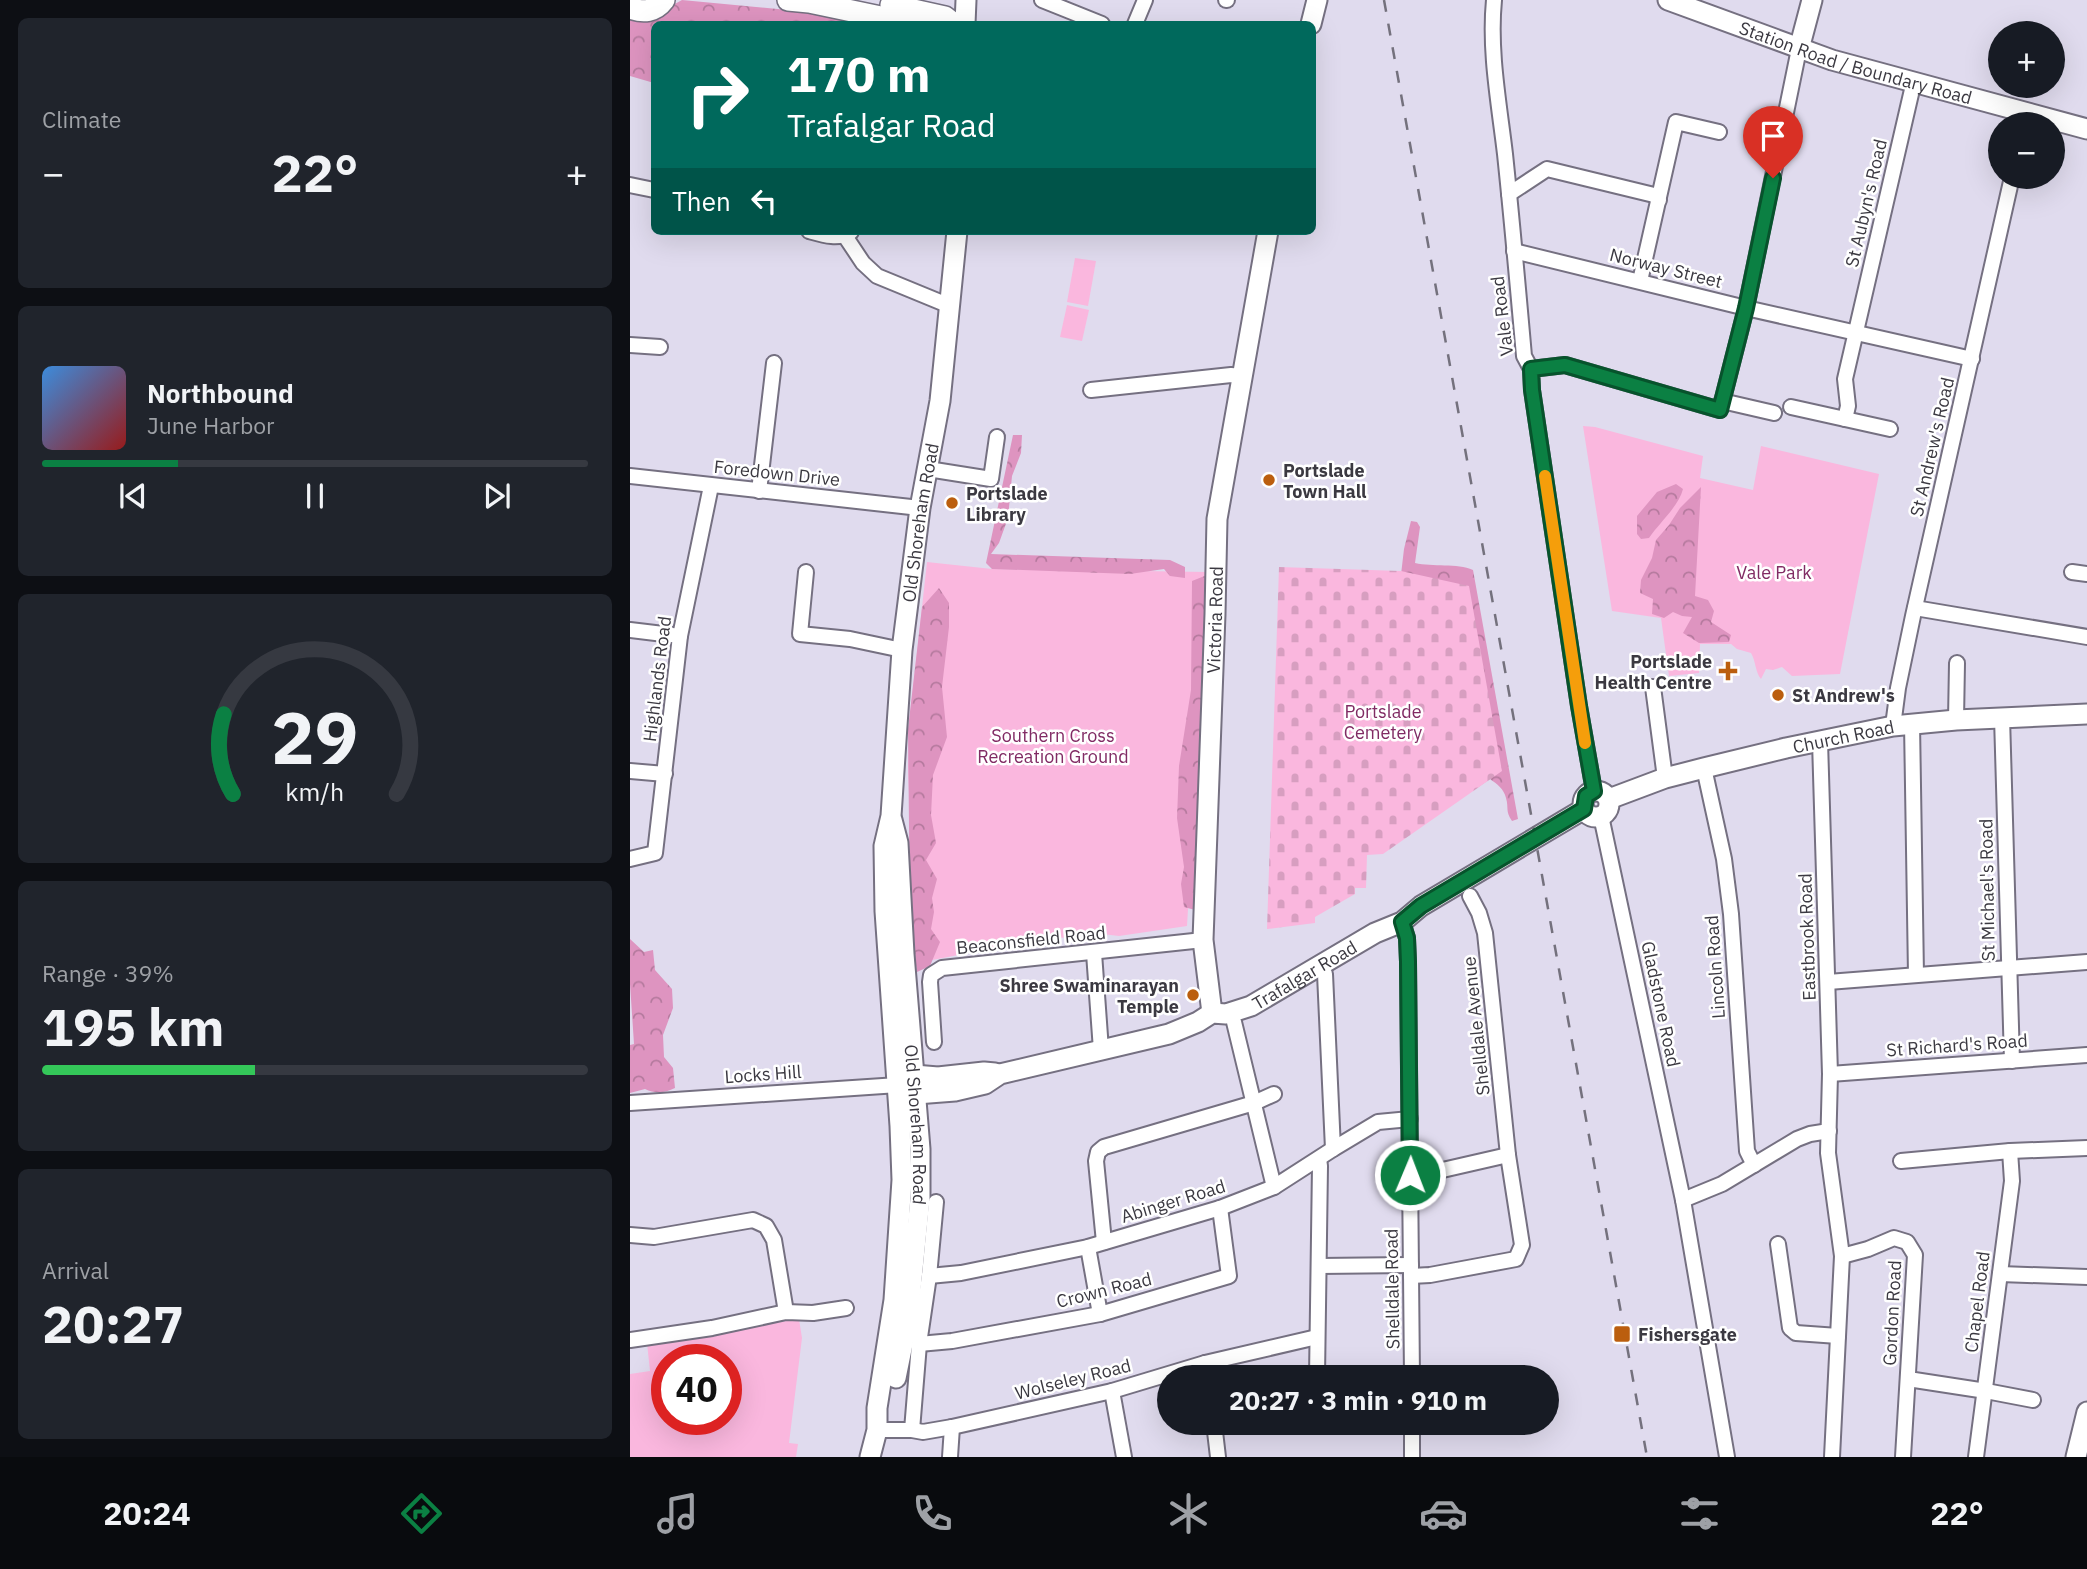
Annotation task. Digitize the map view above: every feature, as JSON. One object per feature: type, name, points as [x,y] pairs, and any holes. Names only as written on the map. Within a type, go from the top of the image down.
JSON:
[{"type":"highway","points":[[788,0],[878,14],[903,21]]},
{"type":"highway","points":[[630,8],[648,11],[663,1]]},
{"type":"highway","points":[[878,14],[949,17]]},
{"type":"main road","points":[[949,17],[966,0]]},
{"type":"main road","points":[[1312,21],[1317,0]]},
{"type":"main road","name":"Station Road / Boundary Road","points":[[1668,0],[1832,60],[1914,81],[2007,112]]},
{"type":"main road","points":[[1800,49],[1812,0]]},
{"type":"main road","name":"Station Road / Boundary Road","points":[[2065,125],[2087,129]]},
{"type":"main road","name":"Old Shoreham Road","points":[[909,1084],[885,898],[884,846],[891,816],[902,650],[920,508],[940,401],[957,235]]},
{"type":"main road","name":"Victoria Road","points":[[1212,1013],[1203,940],[1218,500],[1267,235]]},
{"type":"main road","name":"Church Road","points":[[1597,804],[1665,778],[1820,741],[1902,725],[2087,714]]},
{"type":"main road","name":"Trafalgar Road","points":[[909,1084],[955,1091],[985,1084],[1000,1074],[1169,1034],[1212,1013],[1226,1014],[1251,1006],[1375,933],[1402,922],[1421,906],[1597,804]]},
{"type":"main road","name":"Old Shoreham Road","points":[[870,1457],[877,1430],[877,1408],[894,1300],[911,1040],[898,844],[891,816]]},
{"type":"main road","points":[[911,1040],[923,1064],[937,1077]]},
{"type":"main road","name":"Trafalgar Road","points":[[909,1084],[937,1077],[984,1072],[1000,1074]]},
{"type":"main road","points":[[2076,1457],[2087,1412]]},
{"type":"street","points":[[1042,0],[1094,21]]},
{"type":"street","points":[[1136,21],[1145,0]]},
{"type":"street","name":"Vale Road","points":[[1494,0],[1493,34],[1524,356],[1531,369],[1579,706],[1597,804]]},
{"type":"street","points":[[1721,406],[1746,308],[1800,49]]},
{"type":"street","name":"St Aubyn's Road","points":[[1845,419],[1848,406],[1844,379],[1914,81]]},
{"type":"street","points":[[1640,281],[1676,122],[1719,132]]},
{"type":"street","points":[[1509,194],[1547,169],[1654,195],[1659,200]]},
{"type":"street","points":[[630,185],[650,190]]},
{"type":"street","name":"St Andrew's Road","points":[[1916,975],[1898,688],[2009,189]]},
{"type":"street","points":[[630,198],[650,190]]},
{"type":"street","points":[[850,235],[863,263],[877,276],[950,306]]},
{"type":"street","name":"Norway Street","points":[[1514,251],[1746,308],[1972,359]]},
{"type":"street","points":[[630,345],[660,347]]},
{"type":"street","points":[[759,491],[774,363]]},
{"type":"street","points":[[1531,369],[1565,365],[1721,406],[1774,413]]},
{"type":"street","points":[[1095,384],[1242,376]]},
{"type":"street","points":[[1791,407],[1890,429]]},
{"type":"street","points":[[928,469],[990,479],[997,437]]},
{"type":"street","name":"Foredown Drive","points":[[630,476],[920,508]]},
{"type":"street","name":"Highlands Road","points":[[630,859],[655,853],[680,636],[711,486]]},
{"type":"street","points":[[806,572],[800,634],[850,639],[902,650]]},
{"type":"street","points":[[1915,608],[2087,636]]},
{"type":"street","points":[[630,630],[680,636]]},
{"type":"street","points":[[1956,720],[1957,663]]},
{"type":"street","points":[[1653,687],[1665,778]]},
{"type":"street","name":"St Michael's Road","points":[[2002,717],[2012,1061]]},
{"type":"street","name":"Eastbrook Road","points":[[1820,741],[1828,982],[1830,1173],[1842,1256],[1832,1457]]},
{"type":"street","name":"Lincoln Road","points":[[1704,768],[1724,859],[1731,914],[1747,1151],[1754,1165]]},
{"type":"street","points":[[630,771],[665,774]]},
{"type":"street","name":"Gladstone Road","points":[[1597,804],[1683,1200],[1727,1457]]},
{"type":"street","name":"Shelldale Avenue","points":[[1411,1270],[1430,1275],[1516,1259],[1522,1245],[1508,1154],[1485,933],[1470,896]]},
{"type":"street","name":"Shelldale Road","points":[[1402,922],[1407,938],[1408,962],[1412,1365]]},
{"type":"street","name":"Beaconsfield Road","points":[[934,1042],[930,982],[931,975],[942,968],[1203,940]]},
{"type":"street","points":[[1094,953],[1101,1050]]},
{"type":"street","points":[[1828,982],[2087,962]]},
{"type":"street","points":[[1325,974],[1323,1073],[1333,1149]]},
{"type":"street","points":[[1234,1023],[1274,1187]]},
{"type":"street","name":"St Richard's Road","points":[[1830,1074],[2087,1055]]},
{"type":"street","name":"Locks Hill","points":[[630,1103],[909,1084]]},
{"type":"street","points":[[1104,1242],[1096,1161],[1098,1152],[1104,1147],[1254,1103],[1274,1094]]},
{"type":"street","name":"Abinger Road","points":[[929,1276],[961,1273],[1088,1247],[1220,1208],[1274,1187],[1378,1122],[1410,1119]]},
{"type":"street","points":[[1683,1200],[1721,1184],[1797,1139],[1810,1134],[1829,1132]]},
{"type":"street","points":[[1901,1161],[2087,1148]]},
{"type":"street","name":"Chapel Road","points":[[1976,1457],[2012,1181],[2010,1152]]},
{"type":"street","points":[[1410,1175],[1425,1174],[1508,1154]]},
{"type":"street","points":[[1317,1365],[1319,1160]]},
{"type":"street","points":[[912,1430],[936,1202]]},
{"type":"street","name":"Crown Road","points":[[919,1344],[952,1341],[1100,1314],[1229,1276],[1220,1208]]},
{"type":"street","points":[[630,1235],[654,1237],[743,1220],[761,1222],[770,1230],[774,1240],[786,1312]]},
{"type":"street","name":"Gordon Road","points":[[1842,1256],[1895,1238],[1907,1242],[1915,1255],[1903,1457]]},
{"type":"street","points":[[1778,1244],[1790,1328],[1796,1333],[1838,1336]]},
{"type":"street","points":[[1088,1247],[1100,1314]]},
{"type":"street","points":[[1319,1266],[1411,1270]]},
{"type":"street","points":[[2000,1274],[2087,1276]]},
{"type":"street","points":[[630,1340],[712,1328],[786,1312],[813,1313],[846,1308]]},
{"type":"street","name":"Wolseley Road","points":[[1223,1365],[1317,1337]]},
{"type":"street","points":[[1908,1379],[2033,1400]]},
{"type":"street","name":"Wolseley Road","points":[[877,1430],[923,1432],[952,1427],[1157,1381]]},
{"type":"street","points":[[1112,1391],[1124,1457]]},
{"type":"street","points":[[950,1457],[952,1427]]},
{"type":"street","points":[[1215,1435],[1218,1457]]},
{"type":"street","points":[[1412,1435],[1412,1457]]},
{"type":"green space","points":[[682,0],[819,13],[855,21],[651,21],[651,82],[630,76],[630,16],[662,11]]},
{"type":"green space","points":[[1075,258],[1096,261],[1088,306],[1067,302]]},
{"type":"green space","points":[[1067,305],[1089,310],[1082,341],[1060,337]]},
{"type":"green space","name":"Vale Park","points":[[1583,426],[1703,456],[1700,478],[1753,490],[1761,446],[1879,474],[1840,674],[1792,676],[1782,667],[1766,669],[1761,679],[1751,653],[1731,644],[1700,644],[1699,673],[1669,676],[1661,618],[1612,611]]},
{"type":"green space","points":[[1013,435],[1022,435],[1021,453],[1012,476],[1008,518],[999,543],[991,554],[1170,560],[1185,567],[1185,578],[1170,576],[1164,569],[1130,574],[992,569],[986,563]]},
{"type":"green space","points":[[1676,484],[1683,489],[1677,502],[1649,538],[1641,539],[1637,534],[1637,516],[1657,492]]},
{"type":"green space","points":[[1701,487],[1695,596],[1708,600],[1714,611],[1711,622],[1731,635],[1729,642],[1699,643],[1683,633],[1692,617],[1673,612],[1664,618],[1652,614],[1653,599],[1640,593],[1641,580],[1652,558],[1656,540],[1680,508]]},
{"type":"green space","points":[[1411,521],[1417,522],[1420,527],[1415,563],[1473,570],[1518,819],[1512,821],[1502,789],[1490,779],[1477,788],[1400,583]]},
{"type":"green space","name":"Southern Cross Recreation Ground","points":[[927,562],[992,569],[1208,572],[1187,926],[1119,936],[1102,934],[1038,940],[916,963],[908,767],[910,716]]},
{"type":"green space","name":"Portslade Cemetery","points":[[1279,567],[1401,571],[1469,586],[1502,771],[1383,854],[1367,855],[1366,888],[1355,888],[1355,894],[1315,917],[1315,923],[1267,929]]},
{"type":"green space","points":[[1207,575],[1195,910],[1184,907],[1181,884],[1184,867],[1177,818],[1179,766],[1191,690],[1192,581]]},
{"type":"green space","points":[[939,588],[949,603],[942,687],[947,737],[933,775],[931,815],[936,843],[926,860],[937,879],[932,898],[934,912],[931,929],[940,942],[930,966],[917,972],[910,924],[908,729],[922,607]]},
{"type":"green space","points":[[630,939],[644,952],[653,950],[655,970],[672,989],[673,1008],[663,1035],[664,1057],[673,1068],[675,1088],[668,1091],[645,1089],[630,1093],[630,1045],[634,1044]]},
{"type":"green space","points":[[799,1319],[802,1338],[789,1443],[798,1444],[796,1457],[630,1457],[630,1374],[650,1371],[647,1343]]},
{"type":"railway","points":[[1384,0],[1647,1457]]},
{"type":"slow traffic","points":[[1545,476],[1585,743]]},
{"type":"place","name":"Portslade Town Hall","points":[[1269,480]]},
{"type":"place","name":"Portslade Library","points":[[952,503]]},
{"type":"place","name":"Portslade Health Centre","points":[[1728,671]]},
{"type":"place","name":"St Andrew's","points":[[1778,695]]},
{"type":"place","name":"Shree Swaminarayan Temple","points":[[1193,995]]},
{"type":"place","name":"Fishersgate","points":[[1622,1334]]},
{"type":"route","points":[[1410,1175],[1408,962],[1407,938],[1402,922],[1421,906],[1584,809],[1586,796],[1594,791],[1579,706],[1531,369],[1565,365],[1720,410],[1746,308],[1773,178]]}]
